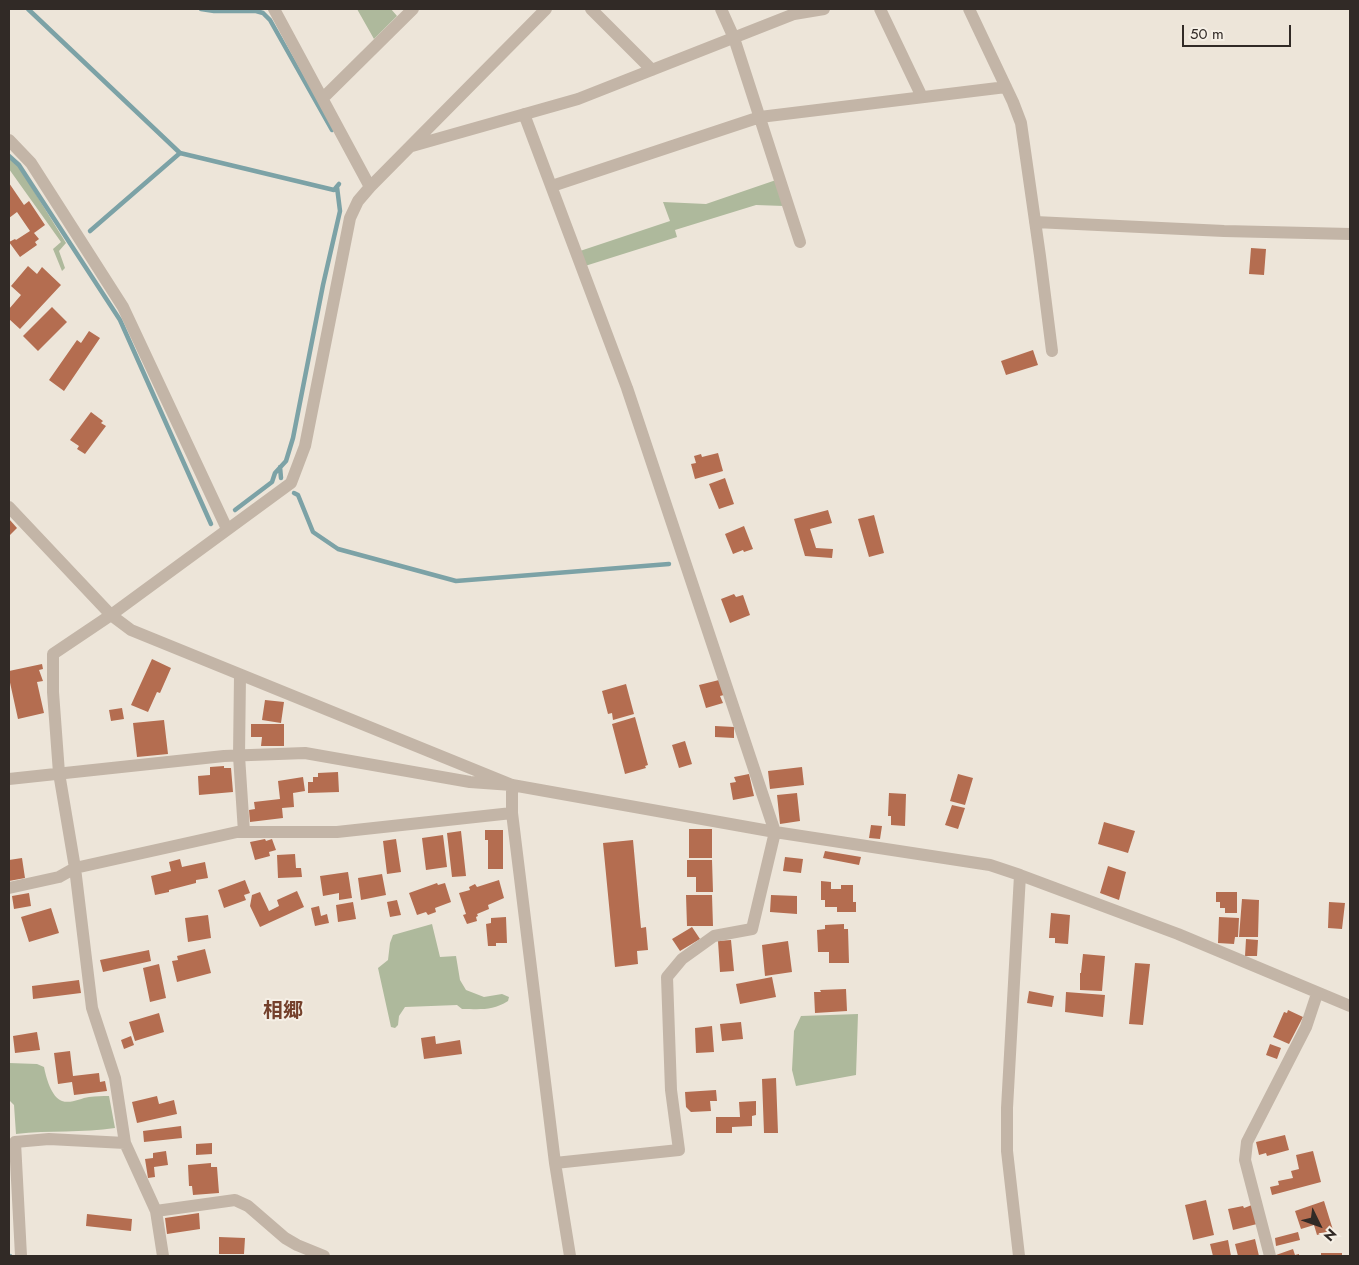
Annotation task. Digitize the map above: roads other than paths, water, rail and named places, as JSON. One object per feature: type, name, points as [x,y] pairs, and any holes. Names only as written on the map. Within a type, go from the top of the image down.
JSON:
[{"type":"street","points":[[274,9],[370,187]]},
{"type":"street","points":[[323,98],[413,9]]},
{"type":"street","points":[[164,1256],[156,1211],[125,1143],[115,1078],[92,1008],[75,868],[59,773],[53,692],[53,654],[111,615],[291,483],[305,446],[350,218],[358,201],[546,9]]},
{"type":"street","points":[[591,9],[652,70]]},
{"type":"street","points":[[721,9],[734,38],[800,242]]},
{"type":"street","points":[[409,147],[578,99],[794,14],[824,9]]},
{"type":"street","points":[[880,9],[922,97]]},
{"type":"street","points":[[969,9],[1021,123],[1052,351]]},
{"type":"street","points":[[552,186],[760,117],[1006,87]]},
{"type":"street","points":[[524,114],[627,388],[775,832],[752,928],[714,936],[682,959],[667,976],[671,1090],[679,1150],[555,1163]]},
{"type":"street","points":[[9,140],[31,164],[123,307],[227,529]]},
{"type":"street","points":[[1035,222],[1224,231],[1350,234]]},
{"type":"street","points":[[9,507],[111,615],[130,630],[512,785]]},
{"type":"street","points":[[240,675],[239,756],[244,832]]},
{"type":"street","points":[[9,779],[239,756],[304,753],[470,782],[512,785],[775,832],[990,865],[1178,934],[1317,994],[1350,1006]]},
{"type":"street","points":[[512,785],[512,813],[555,1163],[570,1256]]},
{"type":"street","points":[[9,888],[59,877],[75,868],[237,832],[337,832],[512,813]]},
{"type":"street","points":[[1019,1256],[1007,1152],[1007,1108],[1020,875]]},
{"type":"street","points":[[1270,1256],[1245,1160],[1247,1142],[1306,1027],[1317,994]]},
{"type":"street","points":[[21,1256],[15,1142],[49,1139],[125,1143]]},
{"type":"street","points":[[156,1211],[235,1200],[248,1206],[285,1238],[324,1256]]},
{"type":"waterway","points":[[28,9],[180,153],[334,190],[339,184]]},
{"type":"waterway","points":[[201,9],[214,11],[256,11],[263,13],[270,20],[332,130]]},
{"type":"waterway","points":[[90,231],[180,153]]},
{"type":"waterway","points":[[9,156],[19,165],[120,320],[211,524]]},
{"type":"waterway","points":[[235,510],[272,482],[275,473],[286,461],[293,438],[323,285],[340,211],[337,187]]},
{"type":"waterway","points":[[280,467],[281,478]]},
{"type":"waterway","points":[[294,493],[298,495],[313,532],[338,549],[456,581],[669,564]]},
{"type":"district","name":"相郷","points":[[283,1012]]}]
